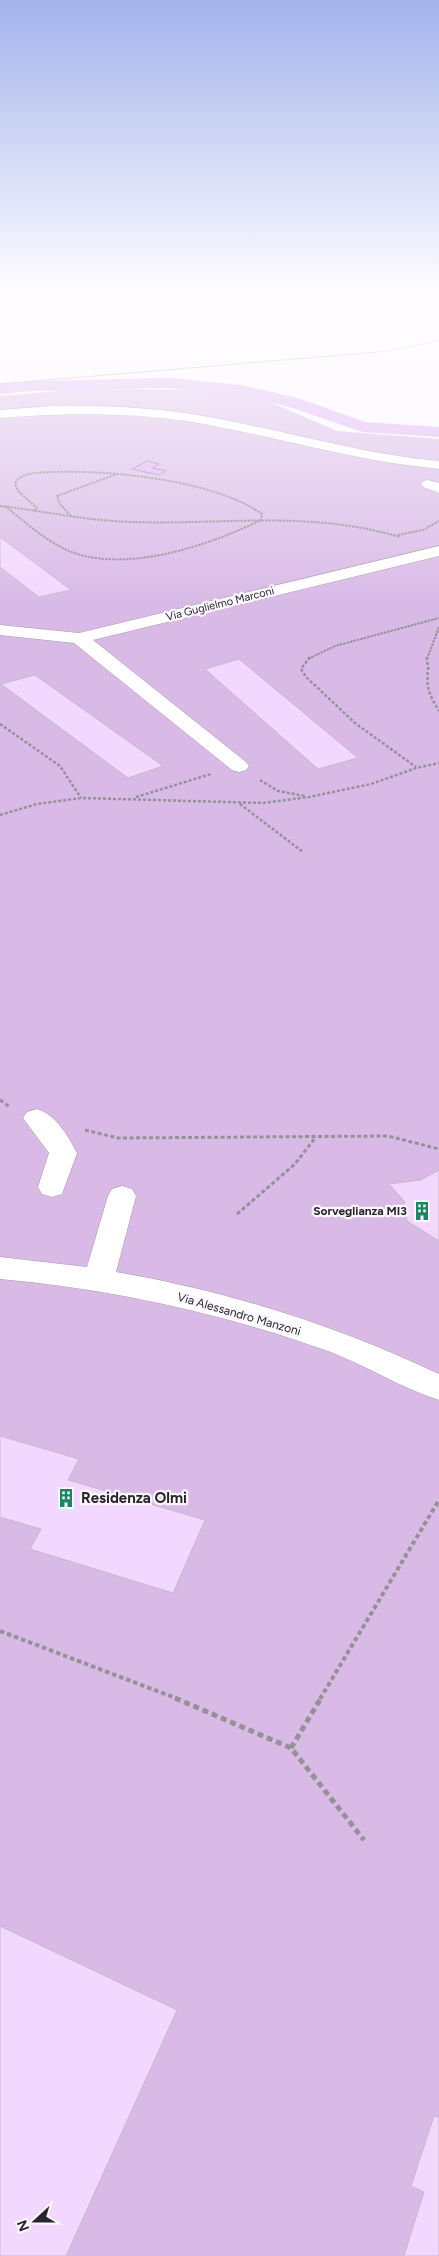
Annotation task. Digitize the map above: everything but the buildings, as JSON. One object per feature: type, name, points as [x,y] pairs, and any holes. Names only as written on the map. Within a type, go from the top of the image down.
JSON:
[{"type":"street","points":[[0,414],[84,410],[210,421],[375,457],[435,466]]},
{"type":"street","name":"Via Guglielmo Marconi","points":[[0,630],[79,638],[438,552]]},
{"type":"street","points":[[79,638],[238,766]]},
{"type":"street","points":[[38,1118],[63,1153],[52,1186]]},
{"type":"street","points":[[98,1280],[122,1196]]},
{"type":"street","name":"Via Alessandro Manzoni","points":[[0,1268],[98,1280],[206,1302],[340,1344],[439,1388]]},
{"type":"path","points":[[34,510],[37,508],[19,492],[15,484],[17,479],[24,475],[82,470],[143,476],[222,496],[252,507],[262,514],[261,520]]},
{"type":"path","points":[[70,516],[70,513],[60,504],[57,496],[118,473]]},
{"type":"path","points":[[0,506],[131,522],[320,521],[387,532],[438,552]]},
{"type":"path","points":[[5,506],[48,540],[76,554],[110,558],[153,555],[216,540],[261,520]]},
{"type":"path","points":[[397,536],[422,530],[439,521]]},
{"type":"path","points":[[416,768],[356,723],[306,677],[301,669],[307,659],[335,646],[439,618]]},
{"type":"path","points":[[439,627],[426,660],[429,668],[426,677],[431,697],[439,711]]},
{"type":"path","points":[[0,724],[60,766],[81,798]]},
{"type":"path","points":[[0,815],[37,804],[81,798],[240,804],[309,797],[371,784],[416,768],[439,763]]},
{"type":"path","points":[[240,804],[303,852]]},
{"type":"path","points":[[0,1100],[20,1113],[118,1138],[388,1136],[439,1149]]},
{"type":"path","points":[[237,1214],[295,1164],[316,1138]]},
{"type":"path","points":[[291,1748],[439,1500]]},
{"type":"path","points":[[0,1631],[152,1688],[291,1748],[364,1840]]},
{"type":"shaded area","points":[[20,394],[234,394],[261,398],[337,431],[439,439],[439,2256],[0,2256],[0,396]]},
{"type":"shaded area","points":[[147,461],[159,464],[152,468],[166,471],[159,475],[132,469]]},
{"type":"waterway","points":[[259,394],[295,403],[363,427],[439,432]]},
{"type":"place","name":"Sorveglianza MI3","points":[[422,1211]]},
{"type":"place","name":"Residenza Olmi","points":[[66,1498]]}]
